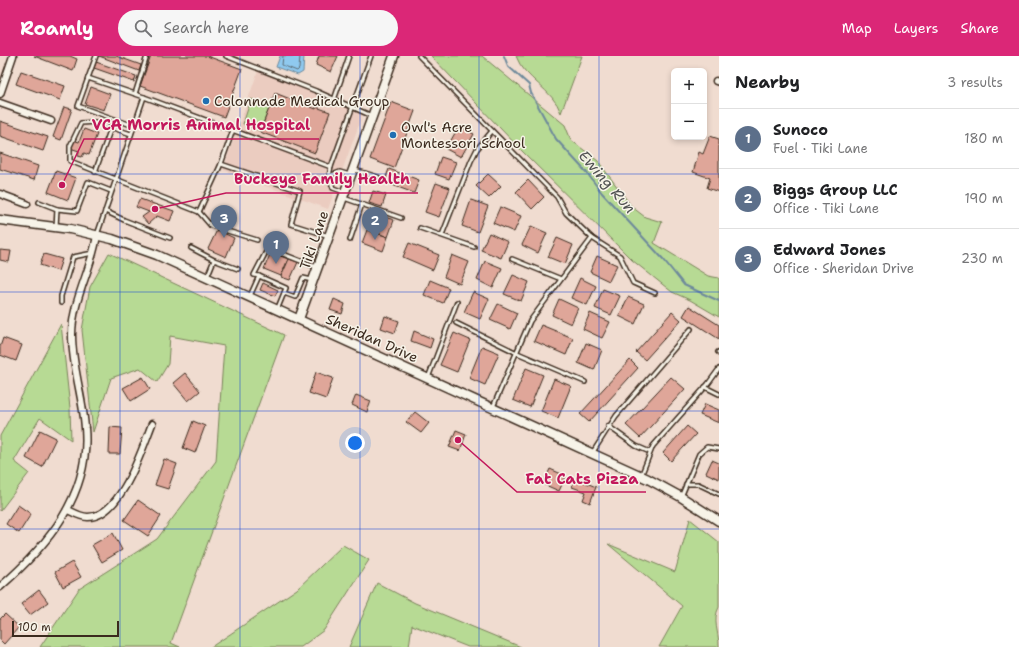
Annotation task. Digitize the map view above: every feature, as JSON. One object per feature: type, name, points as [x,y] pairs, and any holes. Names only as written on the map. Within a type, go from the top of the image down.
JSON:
[{"type":"street","points":[[0,94],[14,56]]},
{"type":"street","name":"Tiki Lane","points":[[299,319],[394,56]]},
{"type":"street","points":[[0,103],[51,121]]},
{"type":"street","points":[[0,194],[27,204]]},
{"type":"street","name":"Sheridan Drive","points":[[0,220],[56,226],[97,235],[157,255],[641,476],[681,497],[719,521]]},
{"type":"street","points":[[0,587],[36,554],[50,538],[68,510],[76,492],[82,472],[85,436],[83,408],[73,356],[72,324],[76,304],[93,254],[97,235]]},
{"type":"street","points":[[68,510],[88,517],[99,515],[107,509],[120,494],[130,477],[152,424]]},
{"type":"lane","points":[[96,56],[78,106],[134,126]]},
{"type":"lane","points":[[135,94],[147,56]]},
{"type":"lane","points":[[226,56],[316,91],[372,116]]},
{"type":"lane","points":[[334,100],[350,56]]},
{"type":"lane","points":[[371,56],[329,176],[333,188],[344,195],[362,204],[401,218]]},
{"type":"lane","points":[[418,56],[557,197],[566,213],[592,238],[620,256],[633,284],[656,293]]},
{"type":"lane","points":[[88,78],[144,97],[331,167]]},
{"type":"lane","points":[[97,235],[144,97]]},
{"type":"lane","points":[[131,134],[95,122],[81,123],[70,146],[70,161],[199,212],[211,226],[257,240]]},
{"type":"lane","points":[[95,172],[111,128]]},
{"type":"lane","points":[[199,212],[221,164],[233,130]]},
{"type":"lane","points":[[442,235],[470,161],[477,149],[492,131]]},
{"type":"lane","points":[[221,164],[300,191],[291,224],[329,236]]},
{"type":"lane","points":[[329,176],[340,172],[352,172],[378,177]]},
{"type":"lane","points":[[39,202],[57,209],[77,211],[88,182],[111,191]]},
{"type":"lane","points":[[350,240],[362,204]]},
{"type":"lane","points":[[56,226],[57,209]]},
{"type":"lane","points":[[104,211],[130,223],[170,238]]},
{"type":"lane","points":[[420,228],[474,248]]},
{"type":"lane","points":[[492,408],[515,352],[530,321],[592,238]]},
{"type":"lane","points":[[191,248],[214,260],[238,269]]},
{"type":"lane","points":[[277,310],[286,288],[254,275],[268,248],[318,268]]},
{"type":"lane","points":[[61,302],[61,296],[73,257],[93,254]]},
{"type":"lane","points":[[207,277],[214,260]]},
{"type":"lane","points":[[512,260],[561,279]]},
{"type":"lane","points":[[249,297],[259,276]]},
{"type":"lane","points":[[284,293],[295,297],[303,278],[314,280]]},
{"type":"lane","points":[[428,378],[457,302]]},
{"type":"lane","points":[[456,322],[515,352],[585,382]]},
{"type":"lane","points":[[592,453],[608,426],[650,374],[691,329]]},
{"type":"lane","points":[[641,476],[650,452],[660,438],[719,369]]},
{"type":"lane","points":[[705,387],[719,394]]},
{"type":"lane","points":[[608,426],[636,446],[650,452]]},
{"type":"lane","points":[[681,497],[695,461],[702,451],[707,447],[719,449]]},
{"type":"lane","points":[[686,484],[698,484],[719,494]]},
{"type":"shaded area","points":[[258,71],[364,111],[328,209],[223,170]]},
{"type":"green space","points":[[431,56],[482,56],[565,125],[571,140],[598,161],[632,207],[645,217],[662,222],[654,243],[708,276],[719,278],[719,317],[690,300],[672,292],[632,260],[521,150]]},
{"type":"green space","points":[[516,56],[582,56],[561,113],[552,97],[525,71]]},
{"type":"green space","points":[[251,99],[270,106],[260,131],[243,124]]},
{"type":"green space","points":[[109,253],[284,335],[171,643],[180,647],[40,647],[79,589],[157,539],[216,461],[224,346],[170,336],[168,364],[157,382],[140,368],[111,378],[93,432],[82,330],[90,287]]},
{"type":"green space","points":[[61,324],[70,408],[71,440],[40,418],[14,461],[29,473],[0,511],[0,436]]},
{"type":"green space","points":[[690,519],[719,542],[719,607],[716,622],[719,647],[659,647],[682,606],[608,544],[675,572]]},
{"type":"green space","points":[[343,545],[369,560],[324,630],[301,647],[211,647],[297,589]]},
{"type":"green space","points":[[377,583],[415,603],[521,647],[468,647],[412,625],[409,647],[349,647]]},
{"type":"water","points":[[280,56],[304,56],[303,72],[298,75],[276,67]]},
{"type":"building","points":[[34,56],[70,56],[77,59],[73,71]]},
{"type":"building","points":[[99,56],[116,56],[141,65],[139,71]]},
{"type":"building","name":"Colonnade Medical Group","points":[[151,56],[207,56],[242,69],[224,117],[140,86]]},
{"type":"building","points":[[319,56],[338,56],[331,72],[316,65]]},
{"type":"building","points":[[96,62],[136,76],[134,82],[94,68]]},
{"type":"building","points":[[21,71],[65,86],[60,100],[16,84]]},
{"type":"building","points":[[91,87],[110,94],[104,110],[85,104]]},
{"type":"building","points":[[275,93],[316,109],[316,107],[330,112],[315,153],[260,132]]},
{"type":"building","name":"Owl's Acre Montessori School","points":[[391,102],[415,111],[394,168],[370,159]]},
{"type":"building","points":[[64,107],[72,109],[61,140],[53,137]]},
{"type":"building","points":[[0,121],[48,137],[43,151],[0,136]]},
{"type":"building","points":[[459,126],[474,134],[461,157],[446,149]]},
{"type":"building","points":[[84,129],[97,134],[89,155],[84,153],[82,157],[78,156],[79,151],[70,148],[73,140],[79,142]]},
{"type":"building","points":[[710,136],[719,139],[719,192],[707,188],[710,178],[693,172],[699,152],[703,154]]},
{"type":"building","points":[[0,153],[38,166],[34,180],[0,169]]},
{"type":"building","points":[[441,157],[456,162],[449,179],[435,174]]},
{"type":"building","points":[[389,169],[419,180],[414,193],[384,182]]},
{"type":"building","points":[[56,171],[76,178],[68,200],[48,192]]},
{"type":"building","points":[[488,174],[501,186],[489,198],[476,186]]},
{"type":"building","points":[[528,180],[544,197],[532,209],[516,192]]},
{"type":"building","points":[[436,183],[450,188],[439,217],[425,212]]},
{"type":"building","points":[[373,191],[386,195],[382,207],[369,203]]},
{"type":"building","points":[[140,199],[174,211],[170,221],[157,216],[148,224],[142,217],[149,212],[136,207]]},
{"type":"building","points":[[471,200],[488,206],[478,232],[462,226]]},
{"type":"building","points":[[500,207],[521,216],[514,232],[493,223]]},
{"type":"building","points":[[372,213],[394,220],[388,237],[367,229]]},
{"type":"building","points":[[531,226],[547,233],[538,253],[522,245]]},
{"type":"building","points":[[217,230],[234,238],[226,257],[208,249]]},
{"type":"building","points":[[367,230],[388,237],[383,251],[362,243]]},
{"type":"building","points":[[489,233],[508,242],[501,258],[481,250]]},
{"type":"building","points":[[557,238],[573,245],[565,264],[548,257]]},
{"type":"building","points":[[409,243],[439,255],[433,270],[403,257]]},
{"type":"building","points":[[0,250],[11,251],[9,262],[0,260]]},
{"type":"building","points":[[271,252],[288,259],[281,276],[264,269]]},
{"type":"building","points":[[44,254],[62,259],[58,271],[40,265]]},
{"type":"building","points":[[452,255],[469,262],[460,284],[444,277]]},
{"type":"building","points":[[597,256],[617,265],[609,281],[590,272]]},
{"type":"building","points":[[289,259],[298,262],[290,280],[281,277]]},
{"type":"building","points":[[485,261],[502,268],[493,288],[477,280]]},
{"type":"building","points":[[513,275],[529,282],[521,301],[504,294]]},
{"type":"building","points":[[580,278],[596,286],[587,305],[571,298]]},
{"type":"building","points":[[430,280],[449,288],[443,303],[424,295]]},
{"type":"building","points":[[263,283],[278,290],[275,296],[260,290]]},
{"type":"building","points":[[603,289],[620,296],[611,315],[595,308]]},
{"type":"building","points":[[473,292],[489,299],[480,319],[464,312]]},
{"type":"building","points":[[628,297],[644,304],[635,324],[619,316]]},
{"type":"building","points":[[334,299],[345,304],[342,314],[330,310]]},
{"type":"building","points":[[559,299],[578,308],[571,324],[552,315]]},
{"type":"building","points":[[498,304],[517,313],[510,329],[490,320]]},
{"type":"building","points":[[689,306],[719,325],[719,339],[683,316]]},
{"type":"building","points":[[672,312],[681,320],[645,360],[636,352]]},
{"type":"building","points":[[590,313],[610,322],[602,338],[583,329]]},
{"type":"building","points":[[385,316],[399,321],[395,333],[381,328]]},
{"type":"building","points":[[541,325],[573,338],[566,355],[534,341]]},
{"type":"building","points":[[414,331],[433,339],[430,348],[411,341]]},
{"type":"building","points":[[454,333],[470,340],[457,372],[440,365]]},
{"type":"building","points":[[3,338],[22,345],[16,361],[0,355],[0,347]]},
{"type":"building","points":[[586,343],[602,350],[594,370],[578,363]]},
{"type":"building","points":[[482,346],[499,353],[485,385],[469,378]]},
{"type":"building","points":[[630,360],[638,368],[589,422],[580,414]]},
{"type":"building","points":[[526,368],[543,375],[530,407],[513,400]]},
{"type":"building","points":[[316,372],[333,378],[326,399],[309,393]]},
{"type":"building","points":[[185,373],[200,391],[188,401],[173,383]]},
{"type":"building","points":[[143,377],[150,389],[131,401],[123,388]]},
{"type":"building","points":[[671,377],[685,389],[640,438],[626,425]]},
{"type":"building","points":[[554,379],[571,386],[558,418],[541,411]]},
{"type":"building","points":[[356,395],[371,401],[367,412],[352,405]]},
{"type":"building","points":[[705,404],[719,410],[719,423],[700,415]]},
{"type":"building","points":[[415,412],[429,423],[421,433],[406,422]]},
{"type":"building","points":[[193,421],[205,426],[195,453],[183,448]]},
{"type":"building","points":[[687,426],[696,434],[671,461],[663,453]]},
{"type":"building","points":[[110,427],[122,428],[120,454],[109,454]]},
{"type":"building","points":[[40,430],[56,438],[42,467],[26,458]]},
{"type":"building","points":[[456,430],[466,434],[460,451],[449,447]]},
{"type":"building","points":[[164,459],[177,464],[168,489],[155,485]]},
{"type":"building","points":[[712,460],[719,463],[719,479],[706,473]]},
{"type":"building","points":[[550,469],[566,476],[559,491],[543,484]]},
{"type":"building","points":[[575,478],[596,487],[590,503],[583,500],[586,492],[572,487]]},
{"type":"building","points":[[138,500],[161,516],[148,536],[124,520]]},
{"type":"building","points":[[18,505],[31,514],[19,533],[6,524]]},
{"type":"building","points":[[113,533],[122,550],[102,562],[92,545]]},
{"type":"building","points":[[72,562],[81,577],[63,587],[55,572]]},
{"type":"building","points":[[39,590],[48,602],[30,615],[21,604]]},
{"type":"building","points":[[5,614],[19,627],[4,644],[0,640],[0,619]]},
{"type":"waterway","name":"Ewing Run","points":[[504,56],[508,66],[529,85],[531,93],[556,139],[587,173],[602,193],[664,260],[684,285],[719,301]]},
{"type":"place","name":"Colonnade Medical Group","points":[[206,101]]},
{"type":"place","name":"Owl's Acre Montessori School","points":[[393,135]]},
{"type":"place","name":"VCA Morris Animal Hospital","points":[[62,185]]},
{"type":"place","name":"Buckeye Family Health","points":[[155,209]]},
{"type":"place","name":"Edward Jones","points":[[224,238]]},
{"type":"place","name":"Biggs Group LLC","points":[[375,240]]},
{"type":"place","name":"Sunoco","points":[[276,264]]},
{"type":"place","name":"Fat Cats Pizza","points":[[458,440]]}]
